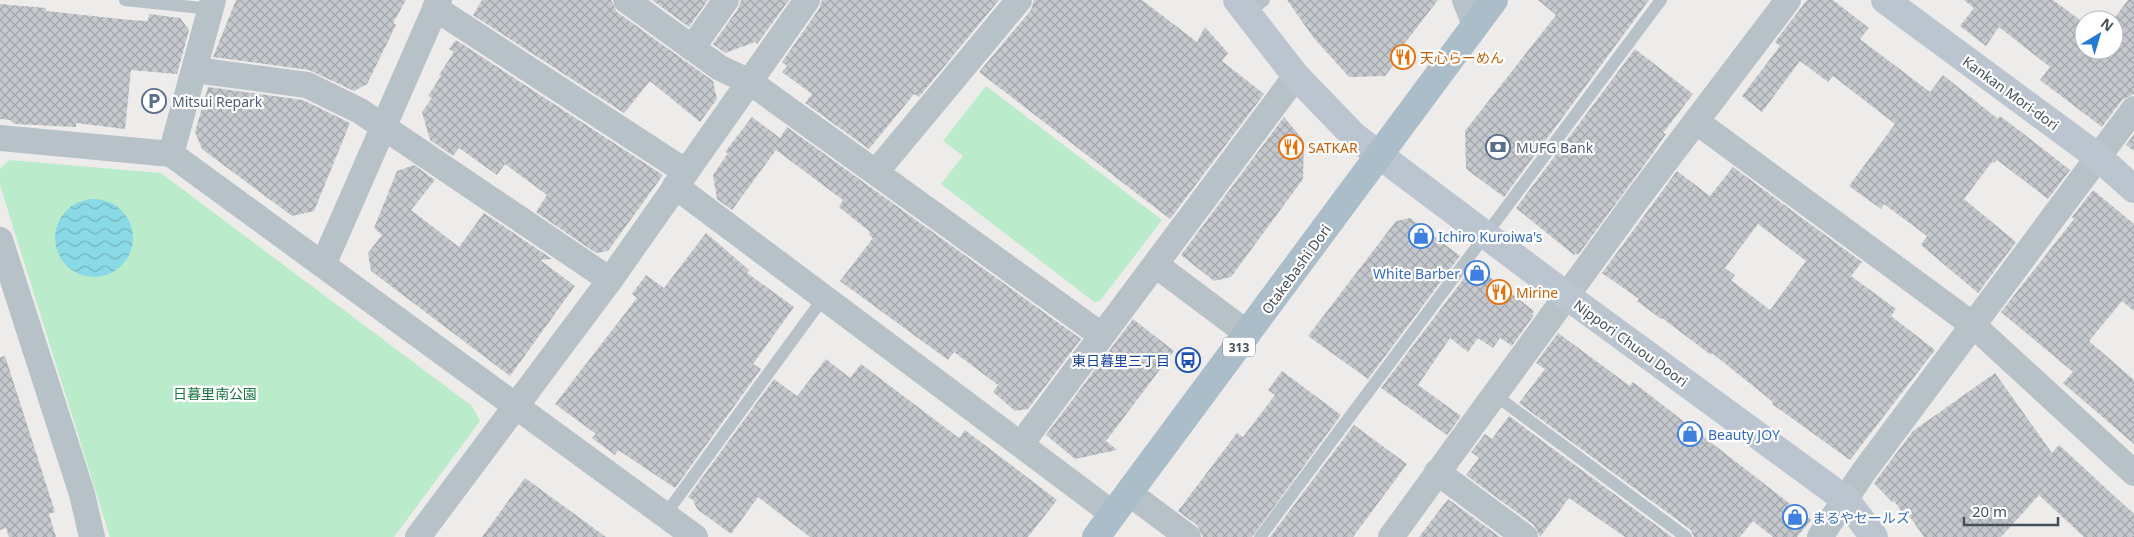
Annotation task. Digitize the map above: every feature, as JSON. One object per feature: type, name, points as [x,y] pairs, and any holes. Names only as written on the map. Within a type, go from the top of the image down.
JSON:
[{"type":"main road","name":"Otakebashi Dori","points":[[1096,537],[1494,0]]},
{"type":"street","points":[[626,0],[720,68],[750,82],[1101,335]]},
{"type":"street","points":[[692,48],[726,0]]},
{"type":"street","points":[[418,537],[518,406],[610,280],[807,0]]},
{"type":"street","points":[[876,172],[1019,0]]},
{"type":"street","points":[[1465,0],[1475,25]]},
{"type":"street","points":[[1391,537],[1637,199],[1788,0]]},
{"type":"street","name":"Kankan Mori-dori","points":[[1885,0],[2098,157],[2134,189]]},
{"type":"street","points":[[324,265],[437,4],[680,179],[824,297],[1021,444],[1121,503],[1188,537]]},
{"type":"street","name":"Nippori Chuou Doori","points":[[1249,4],[1296,76],[1333,118],[1379,156],[1846,500],[1874,537]]},
{"type":"street","points":[[171,154],[212,5]]},
{"type":"street","points":[[195,70],[307,84],[360,111],[610,280]]},
{"type":"street","points":[[1021,444],[1296,76]]},
{"type":"street","points":[[1820,537],[1862,474],[2134,109]]},
{"type":"street","points":[[1697,122],[1973,325],[2134,472]]},
{"type":"street","points":[[0,138],[171,154],[695,537]]},
{"type":"street","points":[[0,240],[82,494],[92,537]]},
{"type":"street","points":[[1156,265],[1248,334]]},
{"type":"street","points":[[1437,472],[1525,537]]},
{"type":"lane","points":[[124,0],[212,5]]},
{"type":"lane","points":[[1260,537],[1661,0]]},
{"type":"lane","points":[[665,515],[824,297]]},
{"type":"lane","points":[[1495,395],[1686,537]]},
{"type":"green space","points":[[986,86],[1162,220],[1100,301],[1094,302],[941,184],[963,156],[943,141]]},
{"type":"green space","name":"日暮里南公園","points":[[9,160],[161,173],[472,406],[480,421],[394,537],[110,537],[0,185],[0,169]]},
{"type":"water","points":[[86,199],[102,199],[116,205],[127,216],[133,230],[133,246],[127,260],[116,271],[102,277],[86,277],[72,271],[61,260],[55,246],[55,230],[61,216],[72,205]]},
{"type":"building","points":[[236,0],[406,0],[393,23],[396,25],[367,84],[354,91],[309,70],[213,57]]},
{"type":"building","points":[[482,0],[611,0],[617,12],[713,81],[717,99],[700,122],[650,81],[624,113],[473,15]]},
{"type":"building","points":[[652,0],[708,0],[689,27]]},
{"type":"building","points":[[741,0],[789,0],[757,44],[755,42],[725,53],[713,44],[738,9]]},
{"type":"building","points":[[822,0],[999,0],[919,97],[914,94],[869,149],[805,103],[812,94],[782,72],[787,66],[782,62],[819,9]]},
{"type":"building","points":[[1034,0],[1142,0],[1197,42],[1205,27],[1228,53],[1222,61],[1264,94],[1170,219],[979,72],[1031,10]]},
{"type":"building","points":[[1287,0],[1438,0],[1401,48],[1403,53],[1385,76],[1349,77],[1313,37]]},
{"type":"building","points":[[1538,0],[1649,0],[1504,197],[1466,169],[1465,131],[1556,15]]},
{"type":"building","points":[[1807,0],[1833,0],[1869,28],[1860,39],[1930,92],[1943,75],[1998,119],[2000,116],[2070,170],[2048,199],[1997,160],[1995,163],[1992,162],[1964,199],[2016,242],[1978,293],[1921,245],[1927,236],[1884,204],[1881,209],[1849,186],[1895,124],[1833,76],[1828,82],[1800,61],[1762,112],[1742,96],[1780,46],[1775,42]]},
{"type":"building","points":[[1964,0],[2053,0],[2074,16],[2074,60],[2124,60],[2124,10],[2120,10],[2128,0],[2134,0],[2134,94],[2122,100],[2102,127],[2040,80],[2050,67],[1999,27],[1986,46],[1960,26],[1974,8]]},
{"type":"building","points":[[0,4],[46,8],[46,11],[130,20],[148,21],[149,14],[180,18],[189,30],[177,74],[131,70],[125,129],[76,123],[76,127],[15,124],[10,120],[0,119]]},
{"type":"building","points":[[456,40],[663,175],[608,251],[596,253],[536,212],[547,195],[505,164],[497,175],[459,148],[453,156],[430,140],[422,112],[432,98],[428,96],[441,76],[439,75],[454,52],[449,49]]},
{"type":"building","points":[[1635,49],[1693,94],[1663,133],[1666,134],[1653,153],[1578,255],[1576,253],[1574,255],[1516,208]]},
{"type":"building","points":[[208,87],[303,100],[350,123],[314,211],[292,216],[202,149],[195,132]]},
{"type":"building","points":[[752,117],[780,138],[787,127],[1081,339],[1028,409],[1015,411],[993,392],[998,385],[954,352],[948,360],[840,281],[873,238],[869,235],[870,232],[839,207],[843,200],[776,150],[732,210],[717,199],[713,175],[728,153],[725,152]]},
{"type":"building","points":[[1284,117],[1304,141],[1303,179],[1231,277],[1214,281],[1181,255]]},
{"type":"building","points":[[2134,134],[2134,151],[2126,145]]},
{"type":"building","points":[[414,165],[435,180],[411,210],[459,247],[484,213],[552,259],[540,260],[575,286],[510,376],[371,271],[368,253],[382,235],[374,228],[397,171]]},
{"type":"building","points":[[1733,167],[1862,262],[1851,276],[1896,309],[1891,316],[1935,350],[1850,460],[1772,404],[1773,402],[1712,353],[1711,355],[1661,319],[1637,301],[1639,299],[1602,273],[1677,171],[1710,196]],"holes":[[[1758,224],[1806,261],[1770,310],[1731,280],[1735,275],[1725,268]]]},
{"type":"building","points":[[2093,190],[2134,224],[2134,311],[2122,301],[2089,341],[2134,380],[2134,444],[2063,383],[2073,372],[2001,312],[2074,219],[2072,217]]},
{"type":"building","points":[[1410,218],[1460,256],[1368,379],[1308,336],[1396,221]]},
{"type":"building","points":[[706,233],[749,270],[747,273],[794,307],[753,364],[761,369],[675,488],[618,450],[615,455],[592,438],[596,434],[555,404],[637,298],[632,294],[646,275],[664,288]]},
{"type":"building","points":[[1474,265],[1534,311],[1532,314],[1534,315],[1512,346],[1500,338],[1493,348],[1478,338],[1468,352],[1450,338],[1418,385],[1461,416],[1447,435],[1381,388]]},
{"type":"building","points":[[1133,319],[1174,351],[1106,441],[1117,450],[1075,459],[1046,435]]},
{"type":"building","points":[[1558,333],[1630,386],[1633,382],[1811,520],[1797,537],[1773,537],[1753,521],[1740,537],[1694,537],[1691,530],[1519,403],[1545,369],[1536,363]]},
{"type":"building","points":[[5,356],[55,512],[49,514],[56,537],[9,537],[6,528],[0,530],[0,357]]},
{"type":"building","points":[[826,359],[850,378],[861,364],[959,438],[965,430],[1057,500],[1028,537],[810,537],[758,497],[731,534],[697,509],[693,500],[688,497],[774,379],[797,396]]},
{"type":"building","points":[[1282,371],[1341,415],[1252,537],[1203,537],[1197,525],[1178,511],[1237,433],[1243,437],[1275,395],[1268,390]]},
{"type":"building","points":[[1995,373],[2052,453],[2059,445],[2134,514],[2134,537],[2084,537],[2039,495],[2001,537],[1924,537],[1908,514],[1905,516],[1894,501],[1892,502],[1874,483],[1913,431]]},
{"type":"building","points":[[1509,416],[1672,537],[1625,537],[1569,498],[1540,537],[1534,525],[1466,475],[1479,458],[1471,452],[1485,434],[1492,439]]},
{"type":"building","points":[[1354,425],[1407,464],[1353,537],[1270,537]]},
{"type":"building","points":[[525,478],[606,537],[482,537]]},
{"type":"building","points":[[1448,499],[1500,537],[1419,537]]},
{"type":"place","name":"天心らーめん","points":[[1403,57]]},
{"type":"place","name":"Mitsui Repark","points":[[154,101]]},
{"type":"place","name":"SATKAR","points":[[1291,147]]},
{"type":"place","name":"MUFG Bank","points":[[1498,147]]},
{"type":"place","name":"Ichiro Kuroiwa's","points":[[1421,236]]},
{"type":"place","name":"White Barber","points":[[1477,273]]},
{"type":"place","name":"Mirine","points":[[1499,292]]},
{"type":"place","name":"東日暮里三丁目","points":[[1188,360]]},
{"type":"place","name":"Beauty JOY","points":[[1690,434]]},
{"type":"place","name":"まるやセールズ","points":[[1795,517]]}]
